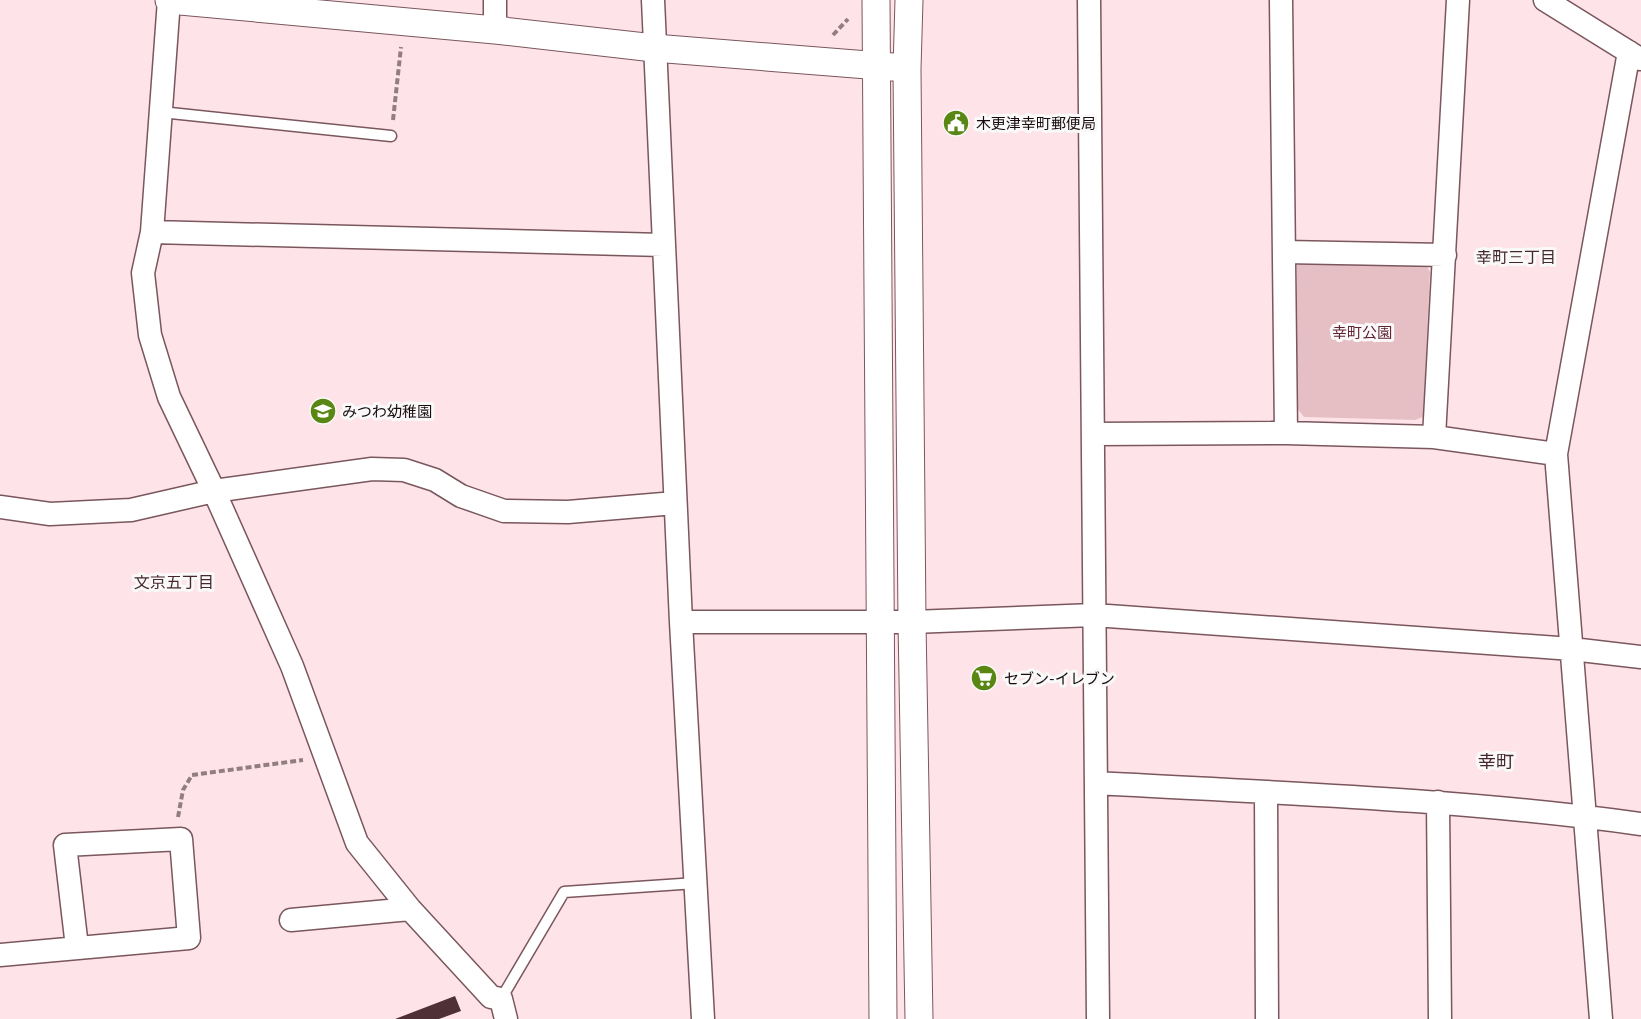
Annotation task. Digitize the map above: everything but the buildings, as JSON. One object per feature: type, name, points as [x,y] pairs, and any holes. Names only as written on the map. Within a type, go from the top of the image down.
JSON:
[{"type":"street","points":[[504,1009],[410,909],[357,843],[292,666],[214,491],[169,397],[150,335],[143,273],[152,232],[169,0],[315,7],[654,48],[907,69]]},
{"type":"street","points":[[495,0],[495,30]]},
{"type":"street","points":[[653,0],[675,503],[704,1019]]},
{"type":"street","points":[[876,0],[883,1019]]},
{"type":"street","points":[[909,0],[907,69],[912,622],[919,1019]]},
{"type":"street","points":[[1089,0],[1098,1019]]},
{"type":"street","points":[[1281,0],[1286,433]]},
{"type":"street","points":[[1434,437],[1458,0]]},
{"type":"street","points":[[1545,0],[1635,56],[1557,454],[1601,1019]]},
{"type":"street","points":[[152,232],[663,245]]},
{"type":"street","points":[[1284,252],[1445,255]]},
{"type":"street","points":[[1093,434],[1286,433],[1434,437],[1557,454]]},
{"type":"street","points":[[0,507],[50,514],[131,510],[214,491],[372,469],[404,470],[435,480],[461,496],[504,511],[568,512],[675,503]]},
{"type":"street","points":[[681,622],[912,622],[1094,615],[1572,649],[1641,657]]},
{"type":"street","points":[[1096,783],[1438,802],[1585,816],[1641,824]]},
{"type":"street","points":[[1266,793],[1267,1019]]},
{"type":"street","points":[[1438,802],[1440,1019]]},
{"type":"street","points":[[0,955],[189,938],[181,839],[65,845],[77,947]]},
{"type":"street","points":[[291,920],[410,909]]},
{"type":"lane","points":[[161,112],[391,136]]},
{"type":"lane","points":[[504,1009],[564,892],[696,883]]},
{"type":"path","points":[[391,136],[402,36]]},
{"type":"path","points":[[176,839],[183,790],[192,775],[323,755]]},
{"type":"green space","name":"幸町公園","points":[[1305,261],[1425,263],[1430,272],[1423,417],[1415,420],[1304,417],[1296,407],[1297,265]]},
{"type":"place","name":"木更津幸町郵便局","points":[[956,123]]},
{"type":"place","name":"みつわ幼稚園","points":[[323,411]]},
{"type":"place","name":"セブン-イレブン","points":[[984,678]]},
{"type":"district","name":"幸町三丁目","points":[[1516,257]]},
{"type":"district","name":"文京五丁目","points":[[174,582]]},
{"type":"district","name":"幸町","points":[[1496,761]]}]
